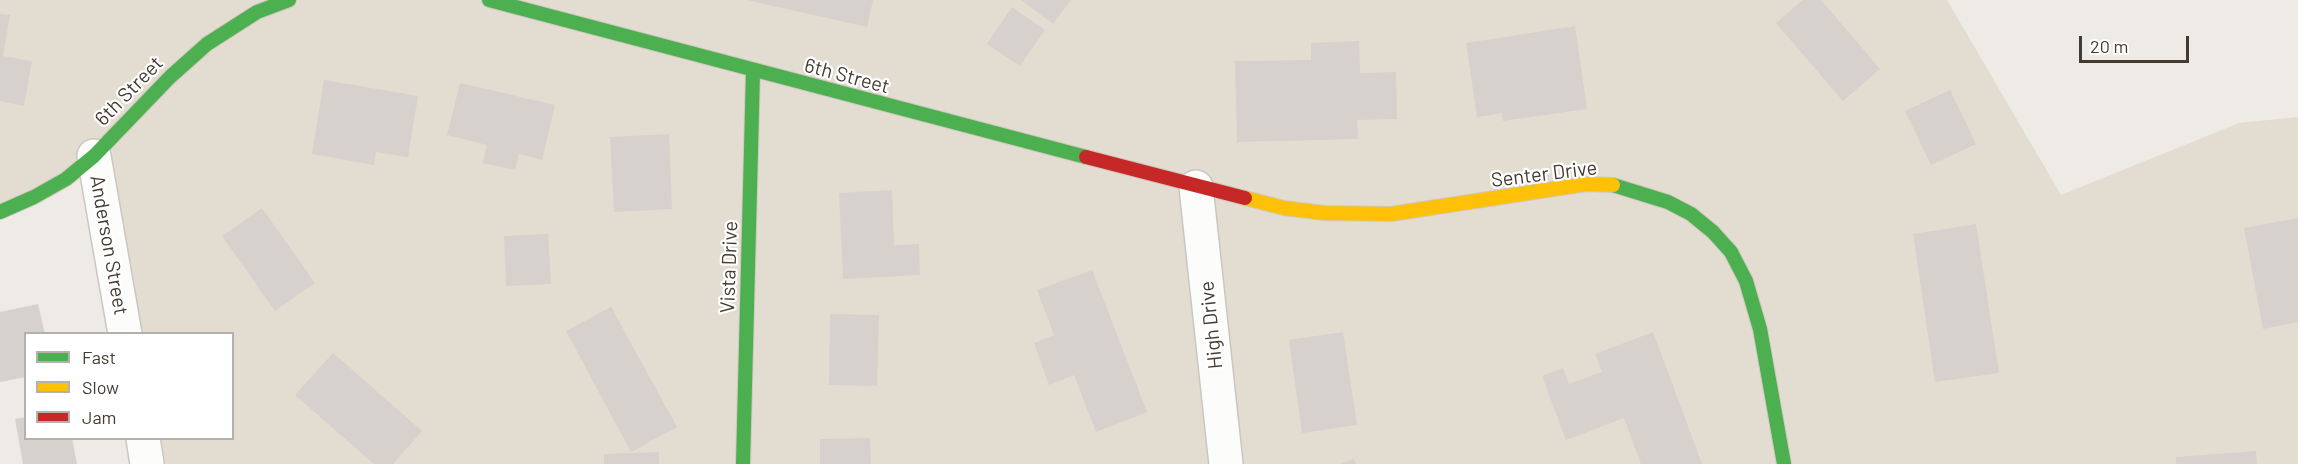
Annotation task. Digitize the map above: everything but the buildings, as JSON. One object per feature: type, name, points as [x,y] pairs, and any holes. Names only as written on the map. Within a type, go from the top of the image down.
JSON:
[{"type":"street","name":"6th Street","points":[[0,212],[50,188],[94,156],[170,77],[195,54],[231,27],[257,12],[289,0]]},
{"type":"street","name":"6th Street","points":[[489,0],[753,72],[1196,187]]},
{"type":"street","name":"Vista Drive","points":[[743,464],[753,72]]},
{"type":"street","name":"Anderson Street","points":[[94,156],[124,332]]},
{"type":"street","name":"Senter Drive","points":[[1196,187],[1284,208],[1347,214],[1391,214],[1420,211],[1586,184],[1612,185],[1668,202],[1691,214],[1713,232],[1731,252],[1746,282],[1760,329],[1784,464]]},
{"type":"street","name":"High Drive","points":[[1196,187],[1226,464]]},
{"type":"street","points":[[142,440],[147,464]]},
{"type":"shaded area","points":[[0,0],[1947,0],[2061,195],[2239,123],[2298,117],[2298,464],[145,464],[140,440],[234,440],[234,332],[123,332],[94,157],[0,210]]},
{"type":"traffic: fast","points":[[0,212],[66,179],[94,156],[170,77],[207,44],[257,12],[289,0]]},
{"type":"traffic: fast","points":[[489,0],[1086,157]]},
{"type":"traffic: fast","points":[[743,464],[753,71]]},
{"type":"traffic: fast","points":[[1613,185],[1668,202],[1691,214],[1713,232],[1731,252],[1746,281],[1760,329],[1784,464]]},
{"type":"traffic: slow","points":[[1245,198],[1284,208],[1324,213],[1391,214],[1586,184],[1613,185]]},
{"type":"traffic: jam","points":[[1086,157],[1245,198]]}]
